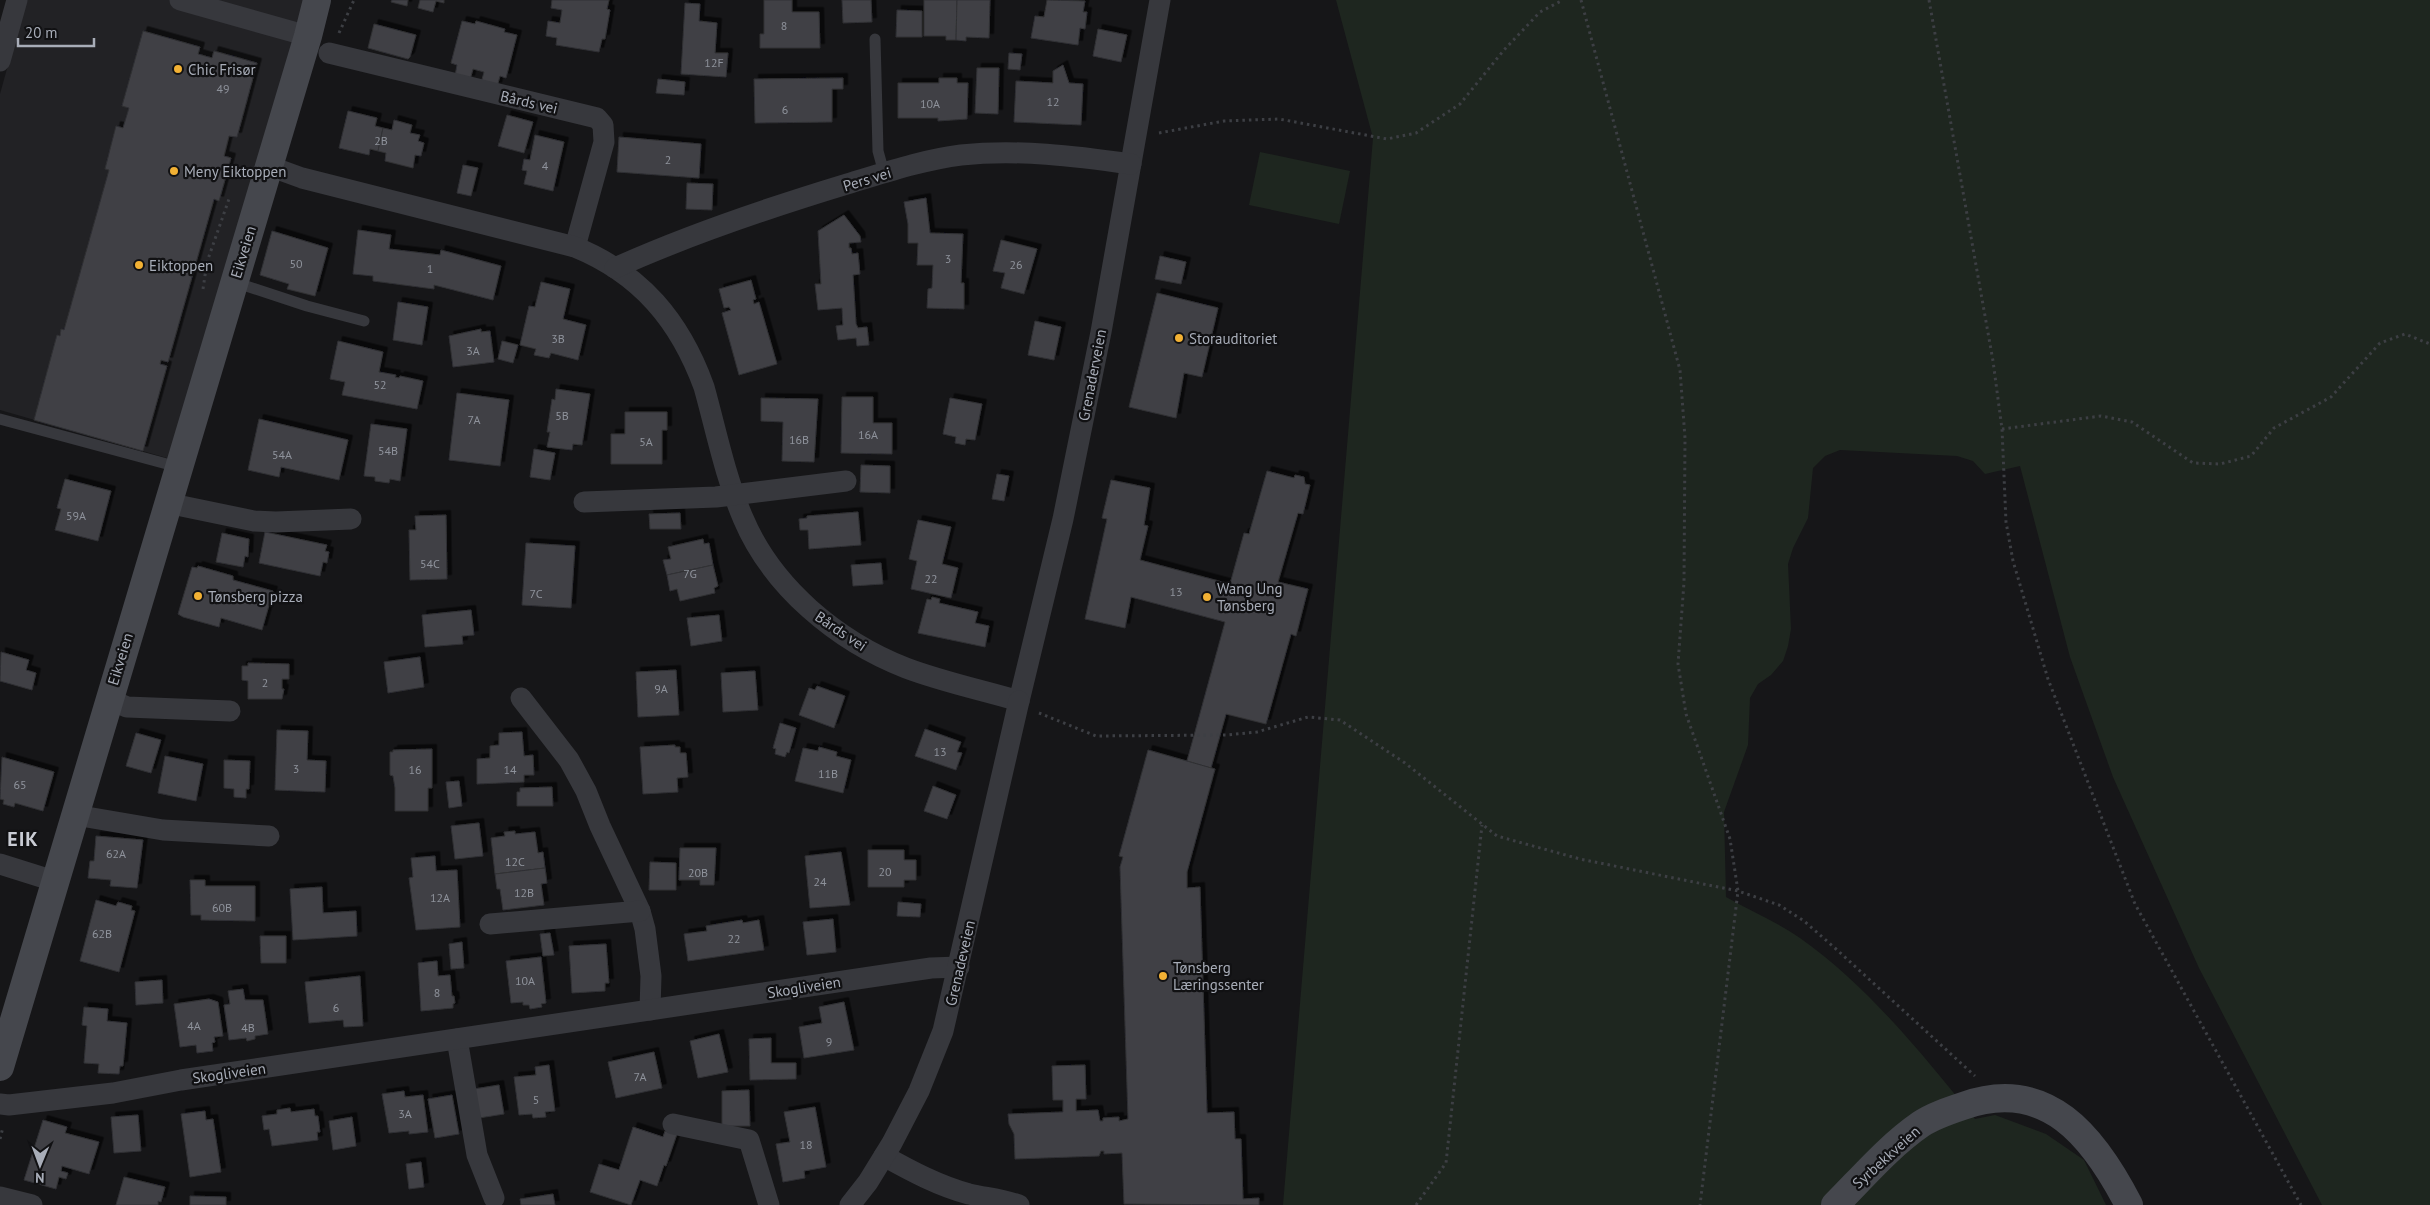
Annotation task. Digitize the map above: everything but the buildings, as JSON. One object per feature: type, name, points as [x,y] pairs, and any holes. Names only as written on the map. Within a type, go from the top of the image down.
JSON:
[{"type":"main road","name":"Eikveien","points":[[0,1067],[108,699],[308,36],[317,0]]},
{"type":"main road","name":"Syrbekkveien","points":[[1835,1205],[1882,1158],[1921,1124],[1944,1112],[1993,1097],[2011,1097],[2042,1105],[2073,1124],[2088,1140],[2120,1186],[2129,1205]]},
{"type":"street","points":[[0,61],[17,0]]},
{"type":"street","points":[[180,0],[236,18],[273,25],[308,36]]},
{"type":"street","name":"Grenaderveien","points":[[1019,701],[1063,519],[1111,280],[1160,0]]},
{"type":"street","name":"Bårds vei","points":[[329,53],[597,118],[603,125],[604,142],[575,247]]},
{"type":"street","name":"Pers vei","points":[[615,268],[669,244],[794,200],[884,173],[959,156],[1002,152],[1065,155],[1131,164]]},
{"type":"street","name":"Bårds vei","points":[[269,166],[302,178],[575,247],[592,254],[615,268],[641,288],[678,329],[704,387],[743,519],[768,561],[816,615],[852,641],[883,658],[907,668],[1019,701]]},
{"type":"street","points":[[584,502],[735,496],[846,481]]},
{"type":"street","points":[[167,504],[254,521],[351,519]]},
{"type":"street","points":[[521,698],[573,768],[586,791],[600,826],[640,911],[645,929],[651,976],[650,1010]]},
{"type":"street","points":[[108,699],[127,706],[230,711]]},
{"type":"street","name":"Grenadeveien","points":[[850,1205],[868,1182],[884,1156],[914,1100],[935,1054],[959,966],[1019,701]]},
{"type":"street","points":[[74,815],[163,830],[269,836]]},
{"type":"street","points":[[0,864],[54,881]]},
{"type":"street","points":[[490,924],[640,911]]},
{"type":"street","name":"Skogliveien","points":[[0,1104],[9,1106],[113,1093],[181,1080],[931,968],[959,966]]},
{"type":"street","points":[[457,1039],[477,1155],[494,1198]]},
{"type":"street","points":[[673,1124],[749,1140],[769,1205]]},
{"type":"street","points":[[884,1156],[917,1175],[941,1184],[970,1194],[1000,1198],[1019,1205]]},
{"type":"street","points":[[0,1197],[32,1205]]},
{"type":"lane","points":[[875,38],[878,151],[884,173]]},
{"type":"lane","points":[[234,282],[307,306],[364,321]]},
{"type":"lane","points":[[0,419],[178,467]]},
{"type":"path","points":[[1136,137],[1224,121],[1279,119],[1387,139],[1416,133],[1460,104],[1504,50],[1540,12],[1563,0]]},
{"type":"path","points":[[1581,0],[1680,370],[1684,438],[1684,572],[1678,664],[1686,714],[1730,839],[1738,892],[1700,1205]]},
{"type":"path","points":[[1929,0],[1994,361],[2002,428],[2006,522],[2013,561],[2048,679],[2135,904],[2301,1205]]},
{"type":"path","points":[[2002,428],[2101,416],[2132,422],[2193,463],[2220,464],[2251,456],[2274,428],[2331,397],[2380,343],[2405,334],[2430,344]]},
{"type":"path","points":[[1019,701],[1047,718],[1096,736],[1227,735],[1257,732],[1308,717],[1340,720],[1405,763],[1497,836],[1580,859],[1738,892],[1779,905],[1804,921],[1969,1069],[1993,1097]]},
{"type":"path","points":[[1416,1205],[1446,1163],[1482,824]]},
{"type":"shaded area","points":[[26,0],[308,0],[174,460],[0,410],[0,94]]},
{"type":"shaded area","points":[[1336,0],[2430,0],[2430,1205],[2322,1205],[2199,968],[2113,777],[2070,657],[2020,466],[1985,474],[1973,461],[1957,456],[1840,450],[1825,456],[1813,468],[1808,518],[1793,548],[1788,564],[1791,629],[1788,646],[1783,661],[1771,675],[1758,684],[1750,698],[1748,745],[1724,812],[1726,897],[1791,932],[1848,977],[1894,1022],[1975,1119],[1995,1115],[2046,1134],[2084,1160],[2106,1205],[1283,1205],[1373,138]]},
{"type":"shaded area","points":[[1260,152],[1350,171],[1339,224],[1249,205]]},
{"type":"place","name":"Chic Frisør","points":[[178,69]]},
{"type":"place","name":"Meny Eiktoppen","points":[[174,171]]},
{"type":"place","name":"Eiktoppen","points":[[139,265]]},
{"type":"place","name":"Storauditoriet","points":[[1179,338]]},
{"type":"place","name":"Tønsberg pizza","points":[[198,596]]},
{"type":"place","name":"Wang Ung Tønsberg","points":[[1207,597]]},
{"type":"place","name":"Tønsberg Læringssenter","points":[[1163,976]]},
{"type":"district","name":"EIK","points":[[23,839]]}]
